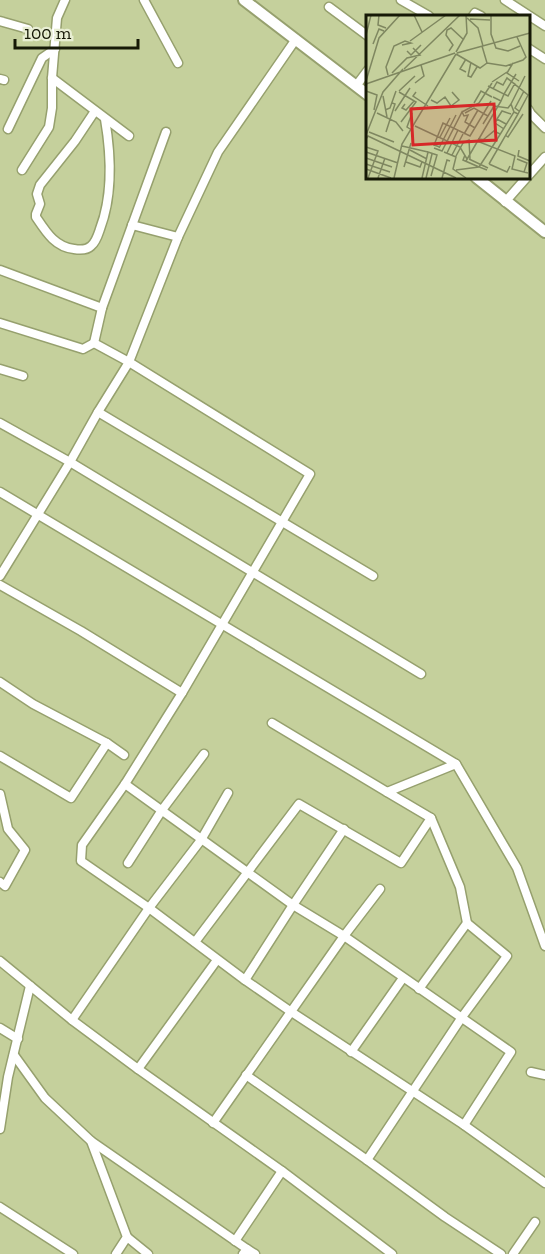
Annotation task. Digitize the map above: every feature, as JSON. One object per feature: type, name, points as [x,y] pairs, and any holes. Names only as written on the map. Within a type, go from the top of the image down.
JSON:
[{"type":"main road","points":[[244,0],[366,94]]},
{"type":"main road","points":[[477,178],[545,232]]},
{"type":"street","points":[[22,170],[49,127],[57,18],[65,0]]},
{"type":"street","points":[[144,0],[178,63]]},
{"type":"street","points":[[402,0],[427,15]]},
{"type":"street","points":[[505,0],[528,15]]},
{"type":"street","points":[[329,7],[366,35]]},
{"type":"street","points":[[530,16],[545,26]]},
{"type":"street","points":[[0,21],[28,29]]},
{"type":"street","points":[[0,576],[129,362],[178,237],[218,152],[296,39]]},
{"type":"street","points":[[8,129],[42,58],[55,49]]},
{"type":"street","points":[[530,49],[545,58]]},
{"type":"street","points":[[356,86],[366,73]]},
{"type":"street","points":[[52,78],[129,136]]},
{"type":"street","points":[[95,111],[40,186],[37,194],[40,204],[36,217],[53,240],[67,248],[78,250],[91,246],[103,220],[109,184],[108,137],[105,118]]},
{"type":"street","points":[[530,112],[545,128]]},
{"type":"street","points":[[0,323],[83,349],[94,343],[102,308],[166,132]]},
{"type":"street","points":[[530,174],[545,157]]},
{"type":"street","points":[[505,202],[526,178]]},
{"type":"street","points":[[132,225],[178,237]]},
{"type":"street","points":[[0,270],[102,308]]},
{"type":"street","points":[[94,343],[129,362],[310,474],[182,693],[125,783],[82,845],[81,861],[149,908],[245,980],[464,1125],[545,1183]]},
{"type":"street","points":[[0,369],[23,376]]},
{"type":"street","points":[[98,412],[373,576]]},
{"type":"street","points":[[0,423],[70,462],[421,674]]},
{"type":"street","points":[[0,492],[456,764],[517,868],[545,945]]},
{"type":"street","points":[[0,585],[182,693]]},
{"type":"street","points":[[0,682],[33,704],[107,743],[124,755]]},
{"type":"street","points":[[272,723],[431,818],[460,887],[467,923],[507,956],[462,1017],[367,1160]]},
{"type":"street","points":[[0,756],[71,798],[107,743]]},
{"type":"street","points":[[128,863],[162,810],[204,754]]},
{"type":"street","points":[[387,792],[456,764]]},
{"type":"street","points":[[125,783],[293,905],[344,936],[511,1052],[464,1125]]},
{"type":"street","points":[[72,1020],[149,908],[201,840],[228,793]]},
{"type":"street","points":[[0,795],[9,829],[24,850],[5,886],[0,882]]},
{"type":"street","points":[[195,942],[298,804],[401,863],[431,818]]},
{"type":"street","points":[[0,824],[9,829]]},
{"type":"street","points":[[245,980],[344,829]]},
{"type":"street","points":[[213,1123],[290,1011],[380,890]]},
{"type":"street","points":[[419,989],[467,923]]},
{"type":"street","points":[[138,1069],[217,960]]},
{"type":"street","points":[[0,961],[72,1020],[392,1254]]},
{"type":"street","points":[[351,1052],[403,978]]},
{"type":"street","points":[[0,1129],[8,1077],[30,986]]},
{"type":"street","points":[[0,1028],[18,1039]]},
{"type":"street","points":[[14,1055],[45,1098],[91,1141],[236,1241],[248,1252]]},
{"type":"street","points":[[531,1072],[545,1076]]},
{"type":"street","points":[[246,1075],[445,1217],[501,1254]]},
{"type":"street","points":[[91,1141],[127,1238],[148,1254]]},
{"type":"street","points":[[236,1241],[282,1172]]},
{"type":"street","points":[[0,1207],[73,1254]]},
{"type":"street","points":[[513,1254],[535,1222]]},
{"type":"street","points":[[116,1254],[127,1238]]}]
